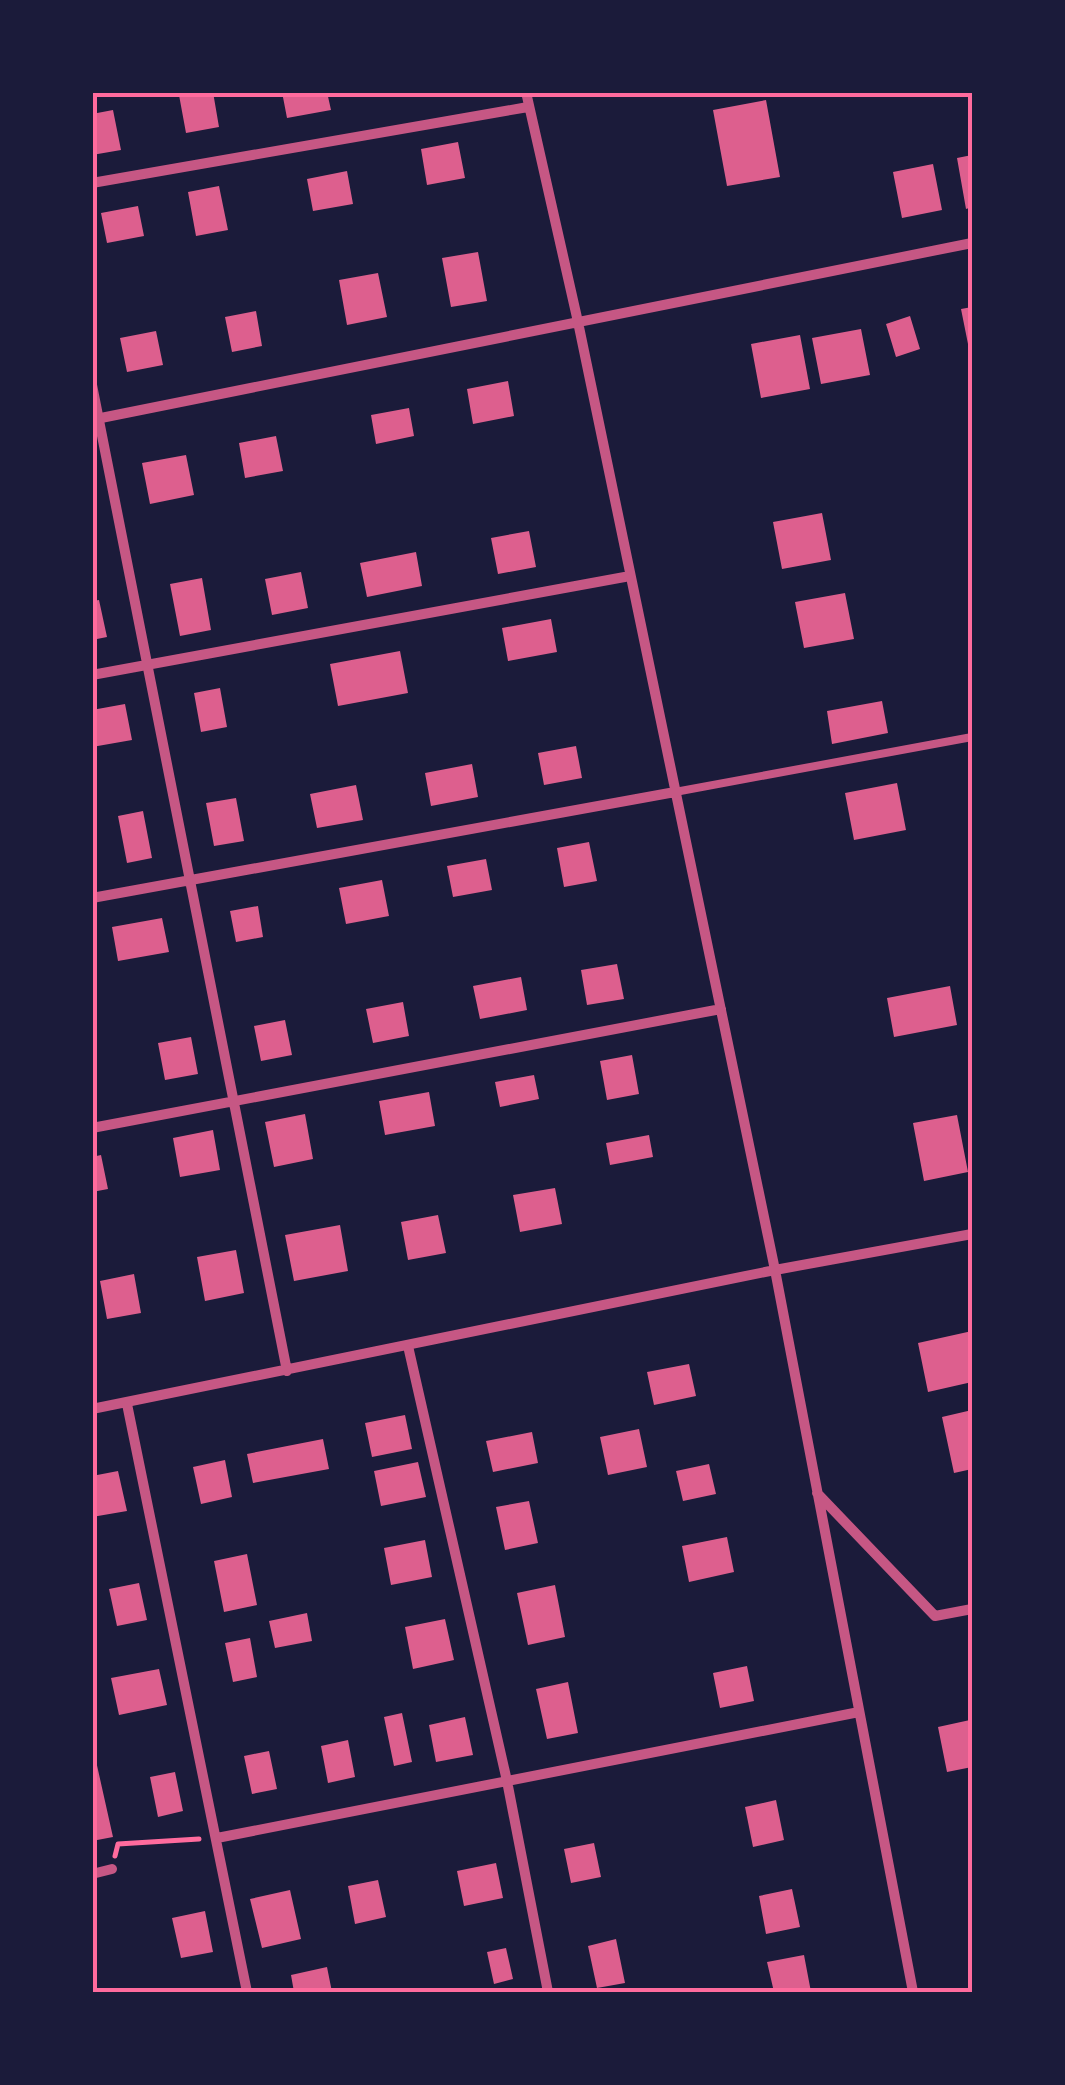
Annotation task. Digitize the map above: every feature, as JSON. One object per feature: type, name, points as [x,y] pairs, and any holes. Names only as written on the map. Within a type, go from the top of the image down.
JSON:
[{"type":"street","points":[[526,92],[578,322],[775,1270],[913,1992]]},
{"type":"street","points":[[92,183],[528,107]]},
{"type":"street","points":[[96,419],[972,242]]},
{"type":"street","points":[[92,385],[287,1371]]},
{"type":"street","points":[[92,676],[630,576]]},
{"type":"street","points":[[92,898],[675,792]]},
{"type":"street","points":[[92,1128],[720,1009]]},
{"type":"street","points":[[92,1409],[775,1270],[972,1234]]},
{"type":"street","points":[[408,1346],[507,1782],[548,1992]]},
{"type":"street","points":[[126,1404],[247,1992]]},
{"type":"street","points":[[817,1493],[936,1616],[972,1609]]},
{"type":"street","points":[[217,1838],[860,1712]]},
{"type":"street","points":[[92,1874],[112,1869]]},
{"type":"lane","points":[[675,792],[972,737]]},
{"type":"path","points":[[112,1869],[118,1844],[217,1838]]},
{"type":"building","points":[[213,92],[219,127],[186,133],[179,95]]},
{"type":"building","points":[[282,92],[327,92],[331,110],[287,118]]},
{"type":"building","points":[[766,100],[780,177],[727,186],[713,110]]},
{"type":"building","points":[[113,110],[121,150],[92,155],[92,114]]},
{"type":"building","points":[[458,142],[465,178],[427,185],[421,149]]},
{"type":"building","points":[[972,155],[972,207],[966,209],[957,158]]},
{"type":"building","points":[[933,164],[942,210],[902,218],[893,172]]},
{"type":"building","points":[[347,171],[353,204],[313,211],[307,179]]},
{"type":"building","points":[[219,186],[228,230],[196,236],[188,192]]},
{"type":"building","points":[[138,206],[144,236],[107,243],[101,213]]},
{"type":"building","points":[[478,252],[487,301],[451,307],[442,258]]},
{"type":"building","points":[[378,273],[387,317],[347,325],[339,280]]},
{"type":"building","points":[[972,307],[972,348],[969,349],[961,309]]},
{"type":"building","points":[[256,311],[262,346],[232,352],[225,317]]},
{"type":"building","points":[[910,316],[920,349],[896,357],[886,324]]},
{"type":"building","points":[[861,329],[870,375],[821,384],[812,338]]},
{"type":"building","points":[[156,331],[163,365],[127,372],[120,338]]},
{"type":"building","points":[[800,335],[810,389],[761,398],[751,344]]},
{"type":"building","points":[[508,381],[514,416],[473,424],[467,389]]},
{"type":"building","points":[[409,408],[414,436],[376,444],[371,415]]},
{"type":"building","points":[[276,436],[283,471],[245,478],[239,443]]},
{"type":"building","points":[[186,455],[194,495],[150,504],[142,463]]},
{"type":"building","points":[[822,513],[831,560],[782,569],[773,522]]},
{"type":"building","points":[[529,531],[536,567],[498,574],[491,538]]},
{"type":"building","points":[[416,552],[422,586],[367,597],[360,563]]},
{"type":"building","points":[[301,572],[308,608],[272,615],[265,579]]},
{"type":"building","points":[[202,578],[211,630],[180,636],[170,584]]},
{"type":"building","points":[[845,593],[854,639],[804,648],[795,602]]},
{"type":"building","points":[[99,600],[107,637],[92,640],[92,601]]},
{"type":"building","points":[[551,619],[557,652],[508,661],[502,628]]},
{"type":"building","points":[[400,651],[408,693],[338,706],[330,664]]},
{"type":"building","points":[[220,688],[227,727],[201,732],[194,693]]},
{"type":"building","points":[[882,701],[888,733],[832,744],[827,711]]},
{"type":"building","points":[[125,704],[132,740],[92,747],[92,710]]},
{"type":"building","points":[[576,746],[582,778],[544,785],[538,753]]},
{"type":"building","points":[[472,764],[478,797],[431,806],[425,773]]},
{"type":"building","points":[[897,783],[906,830],[854,840],[845,793]]},
{"type":"building","points":[[356,785],[363,820],[317,828],[310,794]]},
{"type":"building","points":[[236,798],[244,841],[214,846],[206,803]]},
{"type":"building","points":[[143,811],[152,858],[127,863],[118,816]]},
{"type":"building","points":[[589,842],[597,881],[564,887],[557,848]]},
{"type":"building","points":[[486,859],[492,890],[453,897],[447,866]]},
{"type":"building","points":[[382,880],[389,916],[346,924],[339,888]]},
{"type":"building","points":[[258,906],[263,937],[236,942],[230,911]]},
{"type":"building","points":[[162,918],[169,952],[118,961],[112,927]]},
{"type":"building","points":[[617,964],[624,999],[587,1005],[581,970]]},
{"type":"building","points":[[521,977],[527,1010],[480,1019],[473,986]]},
{"type":"building","points":[[950,986],[957,1025],[894,1037],[887,998]]},
{"type":"building","points":[[403,1002],[409,1036],[373,1043],[366,1009]]},
{"type":"building","points":[[285,1020],[292,1055],[261,1061],[254,1026]]},
{"type":"building","points":[[191,1037],[198,1074],[165,1080],[158,1043]]},
{"type":"building","points":[[632,1055],[639,1094],[607,1100],[600,1061]]},
{"type":"building","points":[[534,1075],[539,1099],[500,1107],[495,1082]]},
{"type":"building","points":[[429,1092],[435,1126],[385,1135],[379,1101]]},
{"type":"building","points":[[305,1114],[313,1159],[274,1167],[265,1122]]},
{"type":"building","points":[[957,1115],[968,1172],[924,1181],[913,1123]]},
{"type":"building","points":[[213,1130],[220,1170],[180,1177],[173,1138]]},
{"type":"building","points":[[649,1135],[653,1157],[610,1165],[606,1143]]},
{"type":"building","points":[[101,1155],[108,1189],[92,1192],[92,1157]]},
{"type":"building","points":[[555,1188],[562,1224],[520,1232],[513,1195]]},
{"type":"building","points":[[438,1215],[446,1253],[408,1260],[401,1222]]},
{"type":"building","points":[[340,1225],[348,1271],[294,1281],[285,1235]]},
{"type":"building","points":[[236,1250],[244,1293],[205,1301],[197,1257]]},
{"type":"building","points":[[134,1274],[141,1313],[107,1319],[100,1281]]},
{"type":"building","points":[[972,1331],[972,1382],[928,1392],[918,1343]]},
{"type":"building","points":[[689,1364],[696,1396],[654,1405],[647,1372]]},
{"type":"building","points":[[972,1410],[972,1469],[954,1473],[942,1417]]},
{"type":"building","points":[[405,1415],[412,1449],[372,1457],[365,1423]]},
{"type":"building","points":[[639,1429],[647,1467],[608,1475],[600,1437]]},
{"type":"building","points":[[532,1432],[538,1463],[493,1472],[486,1441]]},
{"type":"building","points":[[323,1439],[329,1469],[253,1483],[247,1454]]},
{"type":"building","points":[[225,1460],[232,1497],[201,1504],[193,1467]]},
{"type":"building","points":[[418,1462],[426,1497],[381,1506],[374,1471]]},
{"type":"building","points":[[709,1464],[716,1494],[683,1501],[676,1471]]},
{"type":"building","points":[[118,1471],[127,1511],[92,1517],[92,1476]]},
{"type":"building","points":[[529,1501],[538,1543],[505,1550],[496,1507]]},
{"type":"building","points":[[727,1537],[734,1572],[689,1582],[682,1546]]},
{"type":"building","points":[[425,1540],[432,1577],[391,1585],[384,1548]]},
{"type":"building","points":[[247,1554],[257,1605],[224,1612],[214,1561]]},
{"type":"building","points":[[139,1583],[147,1620],[117,1626],[109,1589]]},
{"type":"building","points":[[555,1585],[565,1637],[528,1645],[517,1593]]},
{"type":"building","points":[[307,1613],[312,1641],[275,1648],[269,1621]]},
{"type":"building","points":[[445,1619],[454,1660],[413,1669],[405,1627]]},
{"type":"building","points":[[250,1638],[257,1677],[233,1682],[225,1643]]},
{"type":"building","points":[[747,1666],[754,1701],[720,1708],[713,1673]]},
{"type":"building","points":[[159,1669],[167,1705],[119,1715],[111,1678]]},
{"type":"building","points":[[568,1682],[578,1733],[547,1739],[536,1689]]},
{"type":"building","points":[[402,1713],[412,1762],[394,1766],[384,1717]]},
{"type":"building","points":[[465,1717],[473,1755],[436,1762],[429,1725]]},
{"type":"building","points":[[970,1720],[972,1767],[947,1772],[938,1727]]},
{"type":"building","points":[[348,1740],[355,1777],[328,1783],[321,1746]]},
{"type":"building","points":[[92,1743],[113,1837],[92,1841]]},
{"type":"building","points":[[269,1751],[277,1789],[252,1794],[244,1756]]},
{"type":"building","points":[[175,1772],[183,1811],[158,1817],[150,1777]]},
{"type":"building","points":[[776,1800],[784,1840],[753,1847],[745,1807]]},
{"type":"building","points":[[594,1843],[601,1877],[571,1883],[564,1849]]},
{"type":"building","points":[[496,1863],[503,1898],[464,1906],[457,1871]]},
{"type":"building","points":[[378,1880],[386,1917],[355,1924],[348,1886]]},
{"type":"building","points":[[792,1889],[800,1927],[766,1934],[759,1896]]},
{"type":"building","points":[[290,1890],[301,1939],[262,1948],[250,1899]]},
{"type":"building","points":[[205,1911],[213,1952],[181,1958],[172,1918]]},
{"type":"building","points":[[616,1939],[625,1983],[597,1988],[588,1946]]},
{"type":"building","points":[[506,1948],[513,1979],[494,1984],[487,1952]]},
{"type":"building","points":[[804,1955],[811,1992],[774,1992],[767,1962]]},
{"type":"building","points":[[327,1967],[332,1992],[294,1992],[291,1975]]}]
